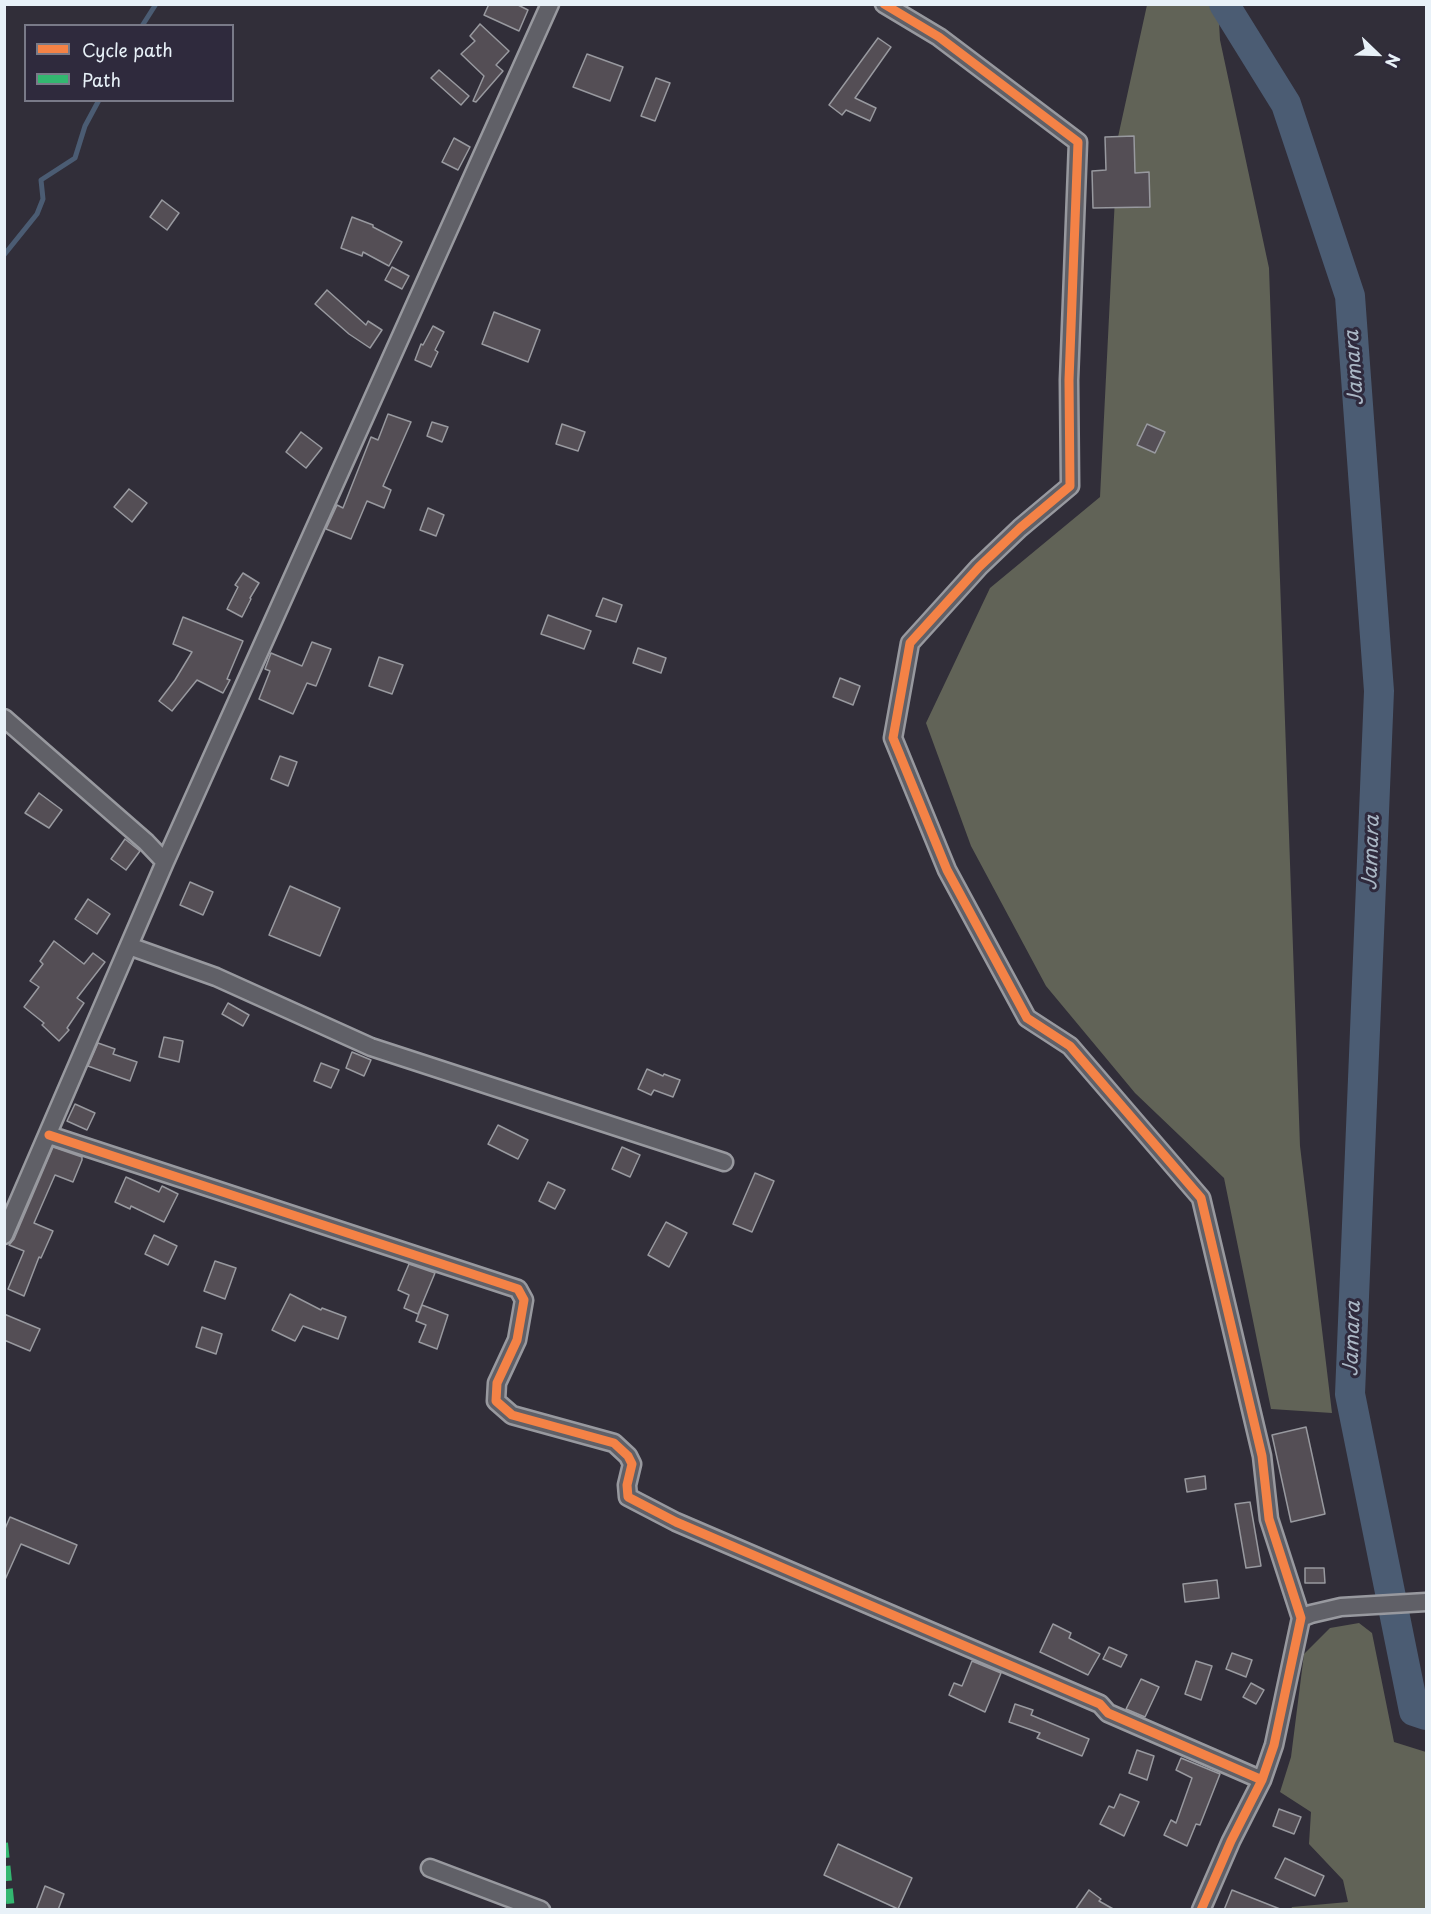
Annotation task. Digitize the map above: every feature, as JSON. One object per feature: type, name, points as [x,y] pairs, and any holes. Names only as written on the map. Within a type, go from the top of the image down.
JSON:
[{"type":"street","points":[[4,1235],[165,862],[550,4]]},
{"type":"street","points":[[884,4],[939,37],[1078,142],[1069,380],[1070,486],[1020,528],[980,567],[910,643],[893,738],[947,870],[1027,1018],[1070,1046],[1201,1198],[1262,1456],[1269,1519],[1301,1618],[1274,1745],[1262,1780],[1231,1841],[1207,1908]]},
{"type":"street","points":[[4,718],[146,842],[165,862]]},
{"type":"street","points":[[129,946],[216,977],[371,1047],[724,1162]]},
{"type":"street","points":[[49,1135],[518,1289],[524,1300],[517,1340],[497,1383],[496,1401],[512,1415],[614,1443],[628,1456],[632,1464],[627,1485],[628,1497],[687,1527],[1100,1704],[1108,1713],[1262,1780]]},
{"type":"street","points":[[1301,1618],[1341,1607],[1426,1602]]},
{"type":"street","points":[[430,1868],[541,1910]]},
{"type":"shaded area","points":[[1147,5],[1218,5],[1220,40],[1269,268],[1300,1146],[1332,1413],[1271,1409],[1224,1178],[1135,1093],[1046,986],[971,846],[926,723],[990,588],[1100,497],[1118,137]]},
{"type":"shaded area","points":[[1359,1623],[1372,1633],[1394,1742],[1426,1752],[1426,1909],[1291,1909],[1292,1907],[1348,1902],[1343,1880],[1309,1844],[1311,1812],[1280,1792],[1291,1757],[1304,1654],[1330,1628]]},
{"type":"building","points":[[489,4],[516,4],[528,10],[519,31],[484,15]]},
{"type":"building","points":[[480,24],[509,51],[496,65],[503,71],[476,102],[473,101],[484,76],[461,54],[475,41],[470,36]]},
{"type":"building","points":[[878,38],[891,47],[855,98],[876,108],[870,121],[846,110],[842,115],[829,105]]},
{"type":"building","points":[[587,54],[623,67],[610,101],[573,87]]},
{"type":"building","points":[[439,70],[469,96],[461,105],[431,78]]},
{"type":"building","points":[[656,78],[670,83],[655,121],[641,116]]},
{"type":"building","points":[[1134,136],[1135,173],[1149,172],[1150,207],[1093,208],[1092,171],[1106,170],[1105,137]]},
{"type":"building","points":[[454,138],[470,147],[458,170],[442,162]]},
{"type":"building","points":[[162,200],[179,213],[167,230],[150,217]]},
{"type":"building","points":[[352,217],[373,225],[402,242],[389,266],[363,252],[362,256],[341,248]]},
{"type":"building","points":[[392,267],[409,276],[402,289],[385,280]]},
{"type":"building","points":[[327,290],[366,325],[368,321],[382,330],[370,348],[349,334],[315,304]]},
{"type":"building","points":[[494,312],[540,330],[528,362],[482,344]]},
{"type":"building","points":[[433,326],[444,332],[435,350],[438,352],[431,367],[415,360],[421,344],[423,345]]},
{"type":"building","points":[[388,414],[411,422],[383,486],[391,490],[384,508],[367,501],[351,539],[326,529],[337,505],[343,508],[371,437],[378,440]]},
{"type":"building","points":[[432,422],[448,427],[442,442],[427,436]]},
{"type":"building","points":[[562,424],[585,432],[578,451],[556,444]]},
{"type":"building","points":[[1147,424],[1165,432],[1155,453],[1137,445]]},
{"type":"building","points":[[301,432],[322,448],[306,468],[286,452]]},
{"type":"building","points":[[129,489],[147,503],[132,522],[114,507]]},
{"type":"building","points":[[428,508],[444,515],[436,536],[420,530]]},
{"type":"building","points":[[243,573],[259,583],[242,617],[227,609],[238,587],[235,585]]},
{"type":"building","points":[[603,598],[622,605],[616,622],[596,616]]},
{"type":"building","points":[[548,615],[591,631],[584,649],[541,634]]},
{"type":"building","points":[[183,617],[243,641],[227,679],[230,680],[223,693],[197,680],[172,711],[159,701],[192,652],[173,644]]},
{"type":"building","points":[[312,642],[331,649],[316,686],[307,683],[293,714],[259,699],[270,671],[265,669],[271,653],[302,666]]},
{"type":"building","points":[[638,648],[666,658],[661,673],[633,663]]},
{"type":"building","points":[[379,657],[403,665],[392,694],[369,686]]},
{"type":"building","points":[[840,678],[860,686],[853,705],[833,697]]},
{"type":"building","points":[[280,756],[297,762],[288,786],[271,779]]},
{"type":"building","points":[[39,793],[62,810],[49,828],[25,813]]},
{"type":"building","points":[[125,839],[140,851],[126,870],[111,859]]},
{"type":"building","points":[[190,882],[213,892],[203,915],[180,905]]},
{"type":"building","points":[[290,886],[340,908],[320,956],[269,935]]},
{"type":"building","points":[[88,899],[110,914],[97,934],[75,919]]},
{"type":"building","points":[[54,941],[84,964],[93,953],[105,962],[77,998],[84,1003],[67,1028],[69,1030],[59,1041],[42,1025],[44,1023],[24,1007],[39,987],[30,981],[43,964],[40,961]]},
{"type":"building","points":[[228,1003],[249,1015],[243,1026],[222,1014]]},
{"type":"building","points":[[164,1037],[183,1041],[179,1062],[159,1057]]},
{"type":"building","points":[[98,1043],[115,1049],[113,1054],[137,1062],[130,1081],[88,1066]]},
{"type":"building","points":[[352,1052],[371,1060],[364,1076],[346,1068]]},
{"type":"building","points":[[321,1063],[339,1070],[331,1088],[314,1081]]},
{"type":"building","points":[[647,1069],[680,1080],[673,1097],[654,1090],[651,1095],[638,1089]]},
{"type":"building","points":[[75,1104],[95,1113],[87,1130],[67,1121]]},
{"type":"building","points":[[498,1125],[528,1140],[518,1159],[488,1144]]},
{"type":"building","points":[[53,1147],[82,1157],[82,1160],[73,1182],[55,1175],[34,1223],[53,1231],[41,1258],[39,1257],[24,1296],[8,1289],[24,1251],[9,1245],[14,1239]]},
{"type":"building","points":[[622,1147],[640,1155],[630,1177],[612,1169]]},
{"type":"building","points":[[755,1173],[774,1181],[752,1232],[733,1224]]},
{"type":"building","points":[[126,1177],[159,1192],[162,1186],[178,1194],[164,1222],[131,1206],[130,1209],[115,1202]]},
{"type":"building","points":[[548,1182],[565,1190],[555,1209],[539,1201]]},
{"type":"building","points":[[666,1222],[687,1233],[669,1267],[648,1255]]},
{"type":"building","points":[[154,1235],[177,1246],[168,1265],[145,1254]]},
{"type":"building","points":[[215,1261],[236,1268],[225,1299],[204,1291]]},
{"type":"building","points":[[409,1264],[435,1273],[418,1314],[404,1308],[409,1295],[398,1290]]},
{"type":"building","points":[[290,1294],[321,1310],[322,1308],[346,1317],[338,1339],[303,1326],[295,1341],[272,1330]]},
{"type":"building","points":[[422,1305],[448,1315],[437,1349],[419,1342],[426,1325],[416,1321]]},
{"type":"building","points":[[4,1314],[40,1329],[30,1351],[4,1340]]},
{"type":"building","points":[[202,1327],[222,1334],[216,1354],[196,1347]]},
{"type":"building","points":[[1306,1427],[1325,1514],[1291,1522],[1272,1435]]},
{"type":"building","points":[[1205,1476],[1206,1489],[1187,1492],[1185,1479]]},
{"type":"building","points":[[1250,1502],[1261,1566],[1246,1568],[1235,1504]]},
{"type":"building","points":[[10,1517],[77,1545],[69,1564],[21,1544],[4,1582],[4,1531]]},
{"type":"building","points":[[1305,1568],[1324,1568],[1325,1583],[1305,1583]]},
{"type":"building","points":[[1217,1580],[1219,1598],[1185,1602],[1183,1584]]},
{"type":"building","points":[[1053,1624],[1071,1633],[1069,1638],[1100,1654],[1088,1675],[1040,1652]]},
{"type":"building","points":[[1109,1647],[1127,1655],[1121,1667],[1103,1659]]},
{"type":"building","points":[[1232,1653],[1252,1660],[1246,1677],[1226,1669]]},
{"type":"building","points":[[972,1661],[1001,1673],[985,1712],[949,1695],[954,1683],[962,1686]]},
{"type":"building","points":[[1196,1661],[1212,1666],[1201,1700],[1185,1694]]},
{"type":"building","points":[[1141,1679],[1159,1687],[1145,1717],[1126,1709]]},
{"type":"building","points":[[1251,1683],[1264,1690],[1256,1704],[1243,1697]]},
{"type":"building","points":[[1015,1704],[1033,1710],[1031,1715],[1089,1739],[1082,1756],[1037,1738],[1040,1733],[1009,1722]]},
{"type":"building","points":[[1137,1750],[1154,1756],[1147,1780],[1129,1773]]},
{"type":"building","points":[[1181,1758],[1220,1774],[1200,1825],[1196,1824],[1187,1846],[1164,1835],[1171,1820],[1176,1823],[1192,1778],[1176,1770]]},
{"type":"building","points":[[1120,1794],[1139,1802],[1124,1836],[1100,1824],[1109,1806],[1114,1808]]},
{"type":"building","points":[[1279,1809],[1301,1817],[1294,1834],[1273,1826]]},
{"type":"building","points":[[838,1844],[912,1878],[898,1909],[824,1875]]},
{"type":"building","points":[[1285,1858],[1324,1876],[1315,1896],[1275,1878]]},
{"type":"building","points":[[45,1886],[64,1894],[58,1910],[36,1910]]},
{"type":"building","points":[[1089,1890],[1101,1899],[1099,1901],[1115,1910],[1075,1910]]},
{"type":"building","points":[[1232,1890],[1280,1909],[1280,1910],[1224,1910]]},
{"type":"waterway","points":[[143,24],[156,4]]},
{"type":"waterway","name":"Jamara","points":[[1224,4],[1286,104],[1350,296],[1379,691],[1350,1394],[1414,1711],[1426,1715]]},
{"type":"waterway","points":[[4,255],[37,214],[43,199],[41,180],[75,158],[85,126],[98,102]]},
{"type":"marked path","points":[[4,1843],[11,1910]]},
{"type":"cycle path","points":[[884,4],[939,37],[1078,142],[1069,380],[1070,486],[1020,528],[979,567],[910,643],[893,738],[947,870],[1027,1018],[1070,1046],[1201,1198],[1262,1456],[1269,1519],[1301,1618],[1274,1745],[1262,1780],[1231,1841],[1201,1910]]},
{"type":"cycle path","points":[[49,1135],[518,1289],[524,1300],[517,1340],[497,1383],[496,1401],[512,1415],[614,1443],[628,1456],[632,1464],[627,1485],[628,1497],[676,1522],[1100,1704],[1108,1713],[1262,1780]]}]
